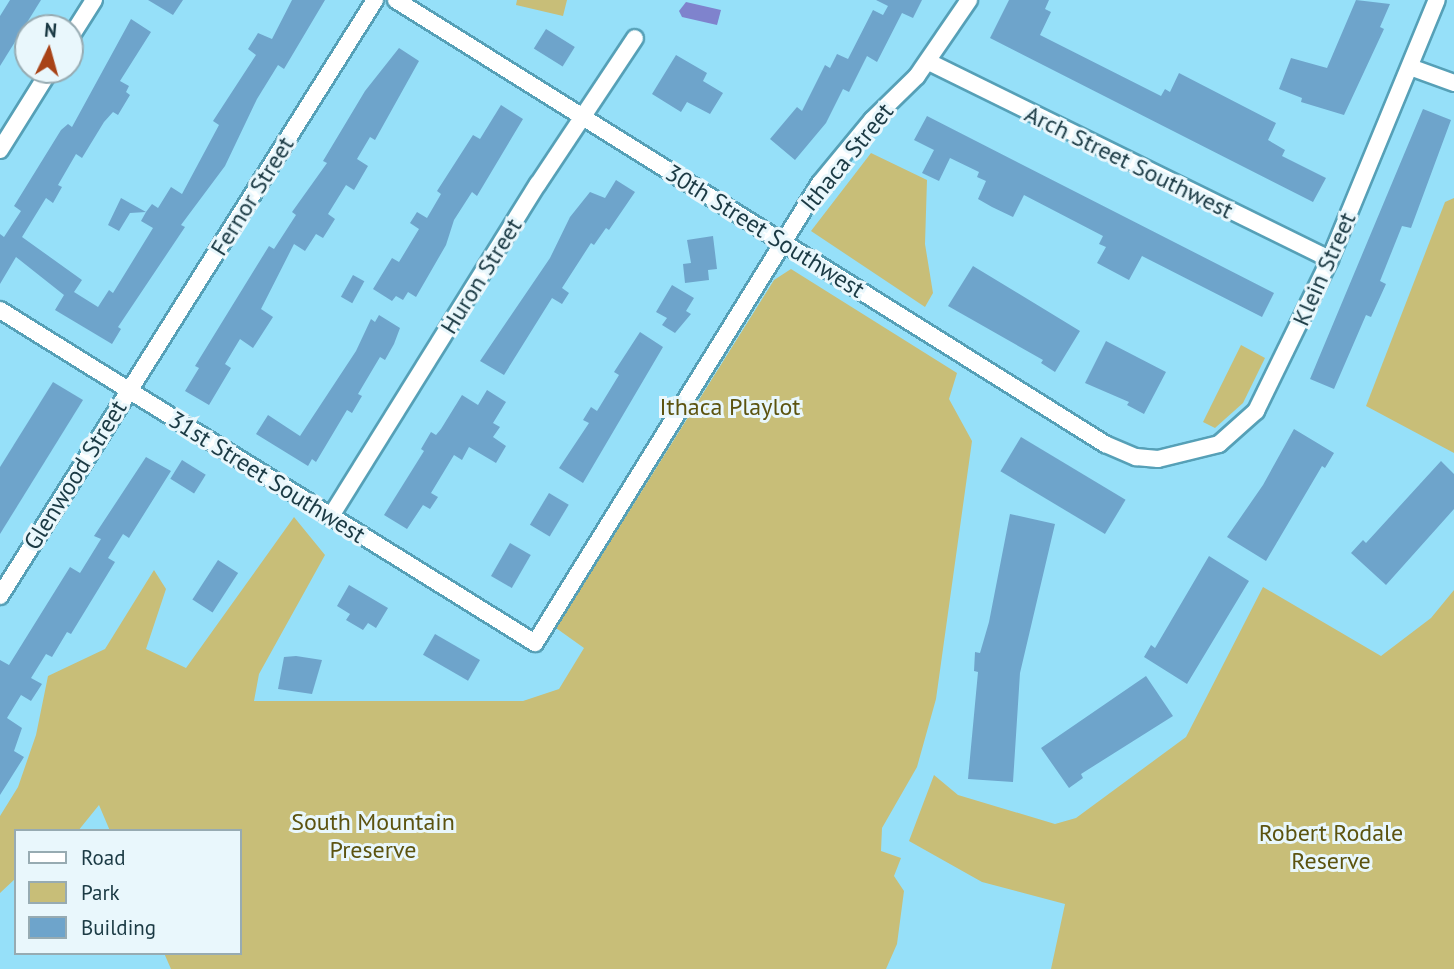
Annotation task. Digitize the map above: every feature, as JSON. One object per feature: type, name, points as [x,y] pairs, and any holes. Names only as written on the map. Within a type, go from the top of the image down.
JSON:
[{"type":"street","points":[[84,16],[94,0]]},
{"type":"street","name":"Fernor Street","points":[[128,390],[375,0]]},
{"type":"street","name":"30th Street Southwest","points":[[397,0],[1050,410],[1136,457]]},
{"type":"street","name":"Ithaca Street","points":[[535,643],[782,241],[847,149],[929,62],[969,0]]},
{"type":"street","name":"Klein Street","points":[[1136,457],[1173,458],[1202,451],[1242,428],[1271,384],[1330,259],[1437,0]]},
{"type":"street","name":"Huron Street","points":[[331,516],[582,116],[635,38]]},
{"type":"street","name":"Arch Street Southwest","points":[[929,62],[1330,259]]},
{"type":"street","points":[[1410,67],[1454,83]]},
{"type":"street","points":[[0,150],[41,84]]},
{"type":"street","name":"31st Street Southwest","points":[[0,310],[535,643]]},
{"type":"street","name":"Glenwood Street","points":[[0,596],[128,390]]},
{"type":"green space","points":[[517,0],[567,0],[563,16],[516,5]]},
{"type":"green space","points":[[871,153],[927,180],[925,244],[933,293],[925,307],[811,231]]},
{"type":"green space","points":[[1454,198],[1454,453],[1366,406],[1445,202]]},
{"type":"green space","points":[[791,269],[957,373],[949,399],[972,441],[936,699],[917,767],[882,828],[881,851],[901,858],[894,876],[904,891],[897,944],[886,969],[171,969],[165,955],[242,955],[242,829],[109,829],[99,805],[80,829],[14,829],[14,880],[0,893],[0,816],[18,787],[36,735],[48,676],[105,649],[154,570],[166,589],[146,649],[186,668],[294,517],[325,555],[259,674],[254,701],[523,701],[559,689],[584,648],[556,628],[774,280]]},
{"type":"green space","points":[[1241,345],[1265,358],[1243,403],[1215,428],[1203,422]]},
{"type":"green space","name":"Robert Rodale Reserve","points":[[1263,587],[1381,656],[1431,618],[1454,590],[1454,969],[1051,969],[1065,904],[982,882],[909,841],[934,775],[958,795],[1055,824],[1076,818],[1186,737]]},
{"type":"water","points":[[686,2],[721,10],[717,25],[682,17],[679,11]]},
{"type":"building","points":[[10,0],[41,0],[32,14],[14,14],[14,43],[0,66],[0,16]]},
{"type":"building","points":[[148,0],[183,0],[173,15]]},
{"type":"building","points":[[292,0],[325,0],[284,69],[278,65],[257,99],[225,166],[181,225],[185,227],[118,327],[121,329],[112,344],[55,310],[64,295],[16,257],[0,284],[0,234],[4,237],[21,211],[14,206],[61,130],[68,124],[72,127],[131,19],[151,32],[120,81],[129,86],[126,92],[130,95],[118,115],[113,112],[104,122],[82,158],[76,154],[58,185],[62,187],[53,203],[46,198],[22,237],[82,280],[74,292],[98,307],[109,290],[113,293],[153,228],[141,221],[152,204],[158,208],[171,187],[182,194],[219,125],[213,121],[256,55],[248,49],[258,33],[272,39]]},
{"type":"building","points":[[876,0],[922,0],[913,18],[902,13],[877,62],[867,56],[849,92],[843,89],[826,123],[795,160],[770,139],[797,107],[802,111],[825,65],[830,68],[837,54],[848,59],[873,10],[883,15],[888,6]]},
{"type":"building","points":[[1009,0],[1049,0],[1045,9],[1051,12],[1040,35],[1161,96],[1165,89],[1170,92],[1179,73],[1276,123],[1268,140],[1285,150],[1282,156],[1326,178],[1313,202],[990,38]]},
{"type":"building","points":[[1356,0],[1390,4],[1380,27],[1384,29],[1344,115],[1301,102],[1302,98],[1279,89],[1291,58],[1327,68]]},
{"type":"building","points":[[546,29],[575,47],[563,67],[534,49]]},
{"type":"building","points":[[399,48],[419,61],[375,140],[370,137],[357,159],[368,166],[354,190],[346,185],[328,214],[335,219],[323,238],[316,234],[305,251],[294,244],[261,309],[273,317],[253,348],[240,339],[225,364],[231,368],[209,405],[185,391],[199,368],[195,366],[269,246],[274,249],[296,215],[292,212],[327,163],[323,161],[365,91]]},
{"type":"building","points":[[676,55],[707,73],[703,81],[723,93],[710,114],[687,102],[681,112],[652,94]]},
{"type":"building","points":[[501,105],[523,119],[477,196],[472,192],[454,220],[446,245],[416,297],[408,292],[403,300],[396,296],[392,301],[373,289],[392,258],[399,262],[419,229],[410,223],[417,212],[427,218],[441,194],[437,191],[473,135],[480,139]]},
{"type":"building","points":[[1423,109],[1451,120],[1411,228],[1402,226],[1380,281],[1386,284],[1371,317],[1366,315],[1334,389],[1310,379]]},
{"type":"building","points":[[927,116],[1274,293],[1262,317],[1142,256],[1129,280],[1097,263],[1106,247],[1099,244],[1103,236],[1024,195],[1013,217],[992,207],[978,199],[986,181],[977,177],[979,172],[950,158],[939,181],[922,173],[934,150],[914,140]]},
{"type":"building","points":[[616,180],[635,192],[609,230],[606,228],[594,245],[591,243],[562,288],[569,293],[562,304],[552,298],[504,375],[480,361],[550,258],[570,217],[590,192],[605,198]]},
{"type":"building","points":[[121,198],[146,212],[130,213],[119,231],[108,225]]},
{"type":"building","points":[[713,236],[717,269],[708,270],[709,280],[685,283],[683,264],[691,263],[687,240]]},
{"type":"building","points":[[973,266],[1080,331],[1055,372],[1041,363],[1043,360],[948,306]]},
{"type":"building","points":[[353,275],[364,281],[352,303],[341,297]]},
{"type":"building","points":[[672,285],[694,298],[686,311],[691,314],[675,333],[662,325],[667,318],[656,312]]},
{"type":"building","points":[[379,315],[400,328],[394,344],[385,360],[380,357],[358,394],[362,396],[352,413],[347,410],[316,462],[312,459],[308,466],[256,434],[268,415],[300,436],[356,351],[371,319],[375,322]]},
{"type":"building","points":[[640,332],[663,347],[583,483],[559,468],[589,423],[583,420],[591,407],[597,411],[619,375],[614,372]]},
{"type":"building","points":[[1106,341],[1166,372],[1144,414],[1127,405],[1129,402],[1085,383]]},
{"type":"building","points":[[53,382],[83,400],[0,534],[0,467]]},
{"type":"building","points":[[487,390],[506,402],[493,423],[500,427],[493,437],[506,446],[496,463],[469,447],[462,460],[454,455],[431,493],[438,497],[430,509],[423,505],[407,529],[384,515],[424,451],[421,449],[431,432],[436,435],[462,395],[478,405]]},
{"type":"building","points":[[1294,429],[1334,453],[1325,468],[1322,466],[1266,561],[1227,537],[1263,485]]},
{"type":"building","points":[[1021,437],[1126,500],[1105,534],[1000,471]]},
{"type":"building","points":[[146,457],[171,471],[129,538],[123,534],[108,558],[115,562],[71,634],[67,632],[52,657],[46,654],[31,678],[42,684],[31,701],[21,695],[7,718],[22,728],[14,751],[24,757],[0,795],[0,660],[9,665],[70,567],[80,573],[101,539],[94,536]]},
{"type":"building","points":[[182,460],[206,475],[194,493],[170,479]]},
{"type":"building","points":[[1441,461],[1454,474],[1454,509],[1386,585],[1351,553],[1363,540],[1366,543]]},
{"type":"building","points":[[549,493],[569,505],[550,537],[530,525]]},
{"type":"building","points":[[1010,514],[1055,524],[1020,673],[1013,782],[968,779],[978,672],[974,671],[975,652],[980,653],[989,622]]},
{"type":"building","points":[[510,543],[531,555],[512,588],[491,576]]},
{"type":"building","points":[[1209,556],[1249,581],[1187,684],[1144,657],[1151,645],[1155,648]]},
{"type":"building","points":[[218,560],[238,573],[213,612],[192,599]]},
{"type":"building","points":[[349,585],[388,608],[376,628],[368,623],[363,630],[346,620],[350,614],[337,606]]},
{"type":"building","points":[[435,634],[480,660],[468,681],[423,655]]},
{"type":"building","points":[[284,657],[322,660],[312,694],[278,689]]},
{"type":"building","points":[[1146,676],[1173,716],[1081,774],[1083,778],[1069,788],[1041,748]]},
{"type":"park label","name":"Ithaca Playlot","points":[[730,407]]},
{"type":"park label","name":"South Mountain Preserve","points":[[373,836]]}]
